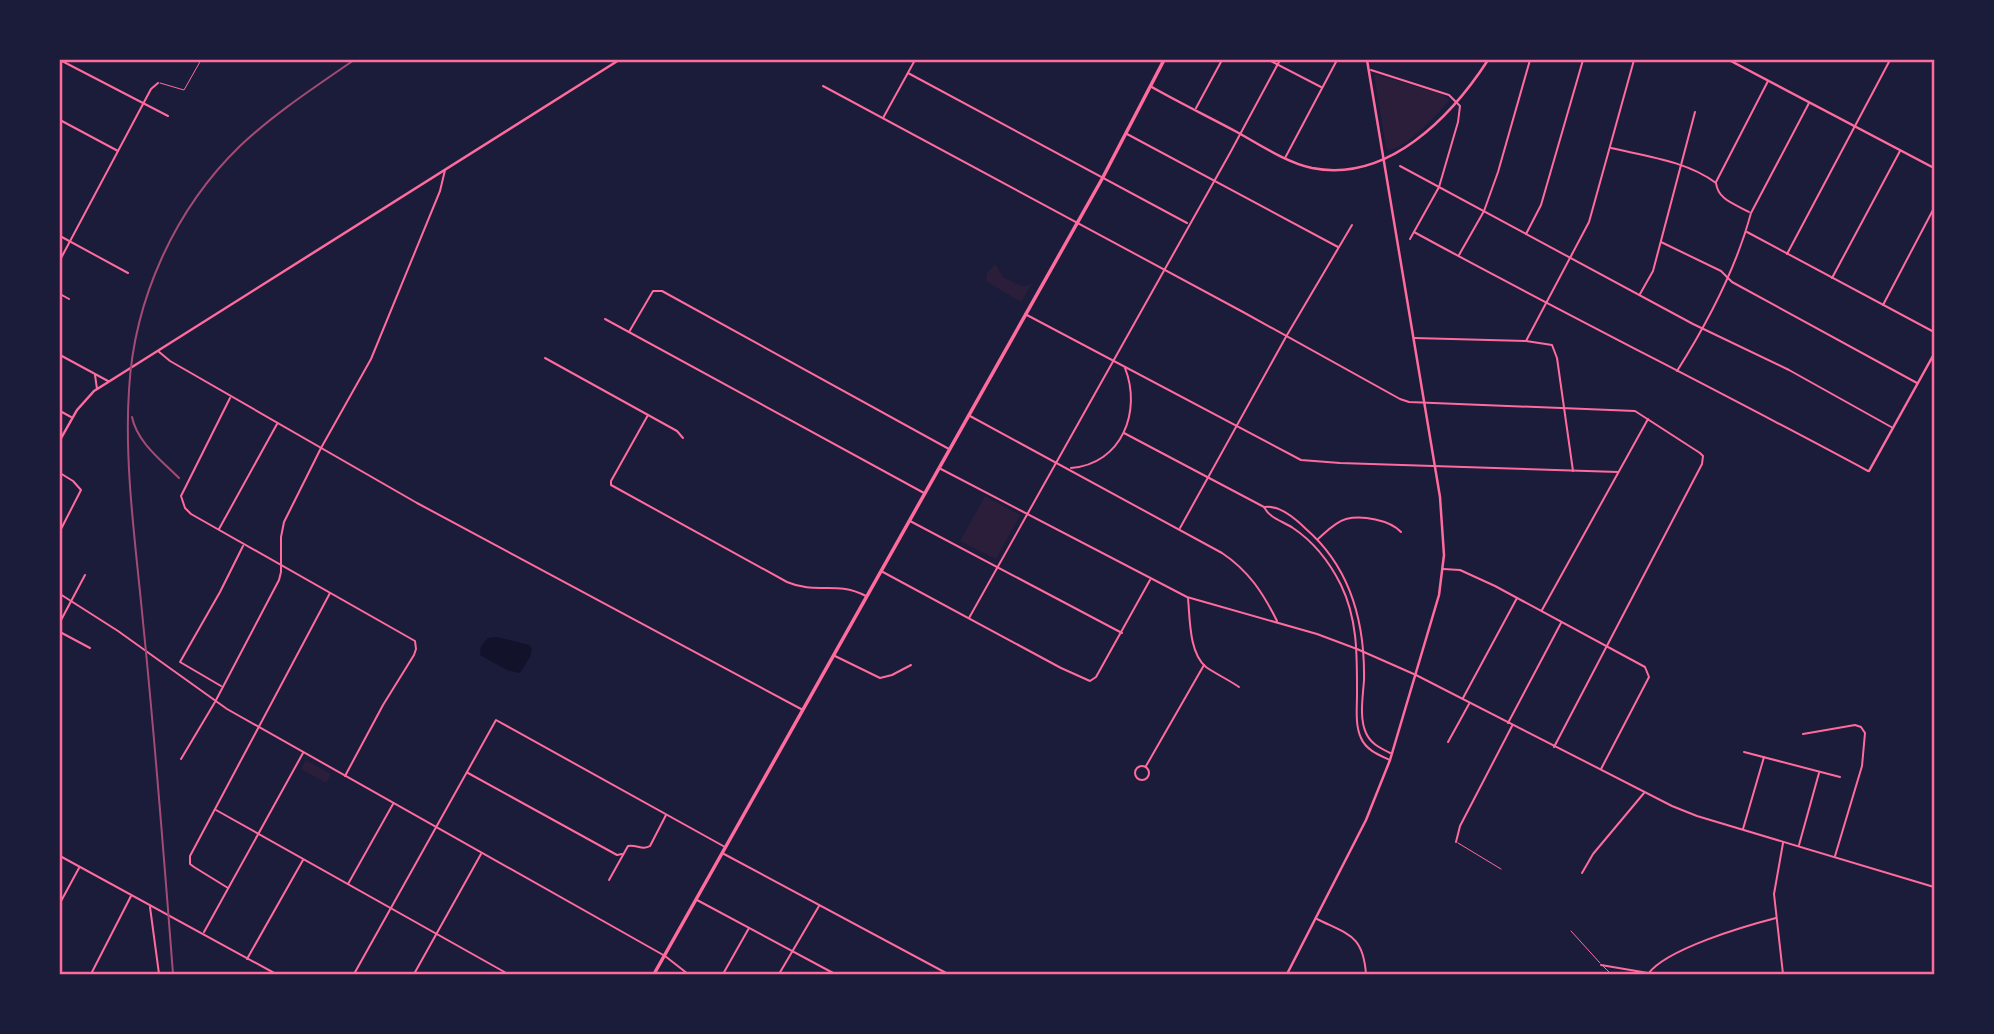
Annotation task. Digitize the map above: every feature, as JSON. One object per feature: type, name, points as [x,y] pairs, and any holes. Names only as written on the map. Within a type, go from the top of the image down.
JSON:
[{"type":"main road","points":[[654,975],[1102,179],[1164,60]]},
{"type":"street","points":[[60,60],[168,116]]},
{"type":"street","points":[[60,440],[87,396],[97,389],[619,60]]},
{"type":"street","points":[[883,119],[915,60]]},
{"type":"street","points":[[1195,109],[1222,60]]},
{"type":"street","points":[[1269,60],[1322,88]]},
{"type":"street","points":[[969,618],[1280,60]]},
{"type":"street","points":[[1285,158],[1337,60]]},
{"type":"street","points":[[1287,975],[1370,811],[1390,760],[1435,610],[1443,569],[1444,533],[1434,466],[1367,60]]},
{"type":"street","points":[[1150,86],[1285,158],[1310,167],[1332,169],[1384,160],[1413,143],[1456,101],[1488,60]]},
{"type":"street","points":[[1458,256],[1484,211],[1530,60]]},
{"type":"street","points":[[1526,234],[1546,191],[1583,60]]},
{"type":"street","points":[[1526,341],[1589,222],[1634,60]]},
{"type":"street","points":[[1729,60],[1934,168]]},
{"type":"street","points":[[1787,254],[1890,60]]},
{"type":"street","points":[[1368,70],[1438,91],[1460,106],[1438,187],[1410,239]]},
{"type":"street","points":[[908,73],[1189,224]]},
{"type":"street","points":[[1751,213],[1721,197],[1716,183],[1719,172],[1768,80]]},
{"type":"street","points":[[60,260],[143,103],[153,85],[158,83]]},
{"type":"street","points":[[822,86],[1287,335],[1400,399],[1634,411],[1649,418],[1700,453],[1703,460],[1554,747]]},
{"type":"street","points":[[1677,371],[1728,278],[1751,213],[1809,103]]},
{"type":"street","points":[[1639,295],[1653,271],[1695,112]]},
{"type":"street","points":[[60,120],[119,151]]},
{"type":"street","points":[[1126,134],[1338,247]]},
{"type":"street","points":[[1610,148],[1682,166],[1707,176],[1716,183]]},
{"type":"street","points":[[1832,278],[1901,150]]},
{"type":"street","points":[[1400,166],[1639,295],[1779,365],[1893,428]]},
{"type":"street","points":[[181,759],[215,702],[279,580],[284,522],[321,448],[371,359],[440,191],[445,169]]},
{"type":"street","points":[[1883,305],[1934,208]]},
{"type":"street","points":[[1179,529],[1352,225]]},
{"type":"street","points":[[1414,232],[1869,471],[1934,354]]},
{"type":"street","points":[[1746,232],[1934,332]]},
{"type":"street","points":[[60,236],[128,273]]},
{"type":"street","points":[[1661,242],[1721,271],[1728,278],[1918,383]]},
{"type":"street","points":[[629,332],[649,296],[656,290],[950,449]]},
{"type":"street","points":[[60,293],[69,299]]},
{"type":"street","points":[[1024,314],[1301,460],[1618,472]]},
{"type":"street","points":[[605,319],[925,493]]},
{"type":"street","points":[[1413,338],[1547,343],[1555,350],[1573,471]]},
{"type":"street","points":[[158,351],[231,397],[440,516],[803,710]]},
{"type":"street","points":[[60,355],[109,381]]},
{"type":"street","points":[[545,358],[677,431],[683,438]]},
{"type":"street","points":[[1069,468],[1085,466],[1104,456],[1115,447],[1124,433],[1132,407],[1132,389],[1125,367]]},
{"type":"street","points":[[94,374],[97,389]]},
{"type":"street","points":[[231,397],[190,475],[181,502],[191,514],[412,638],[416,643],[414,655],[383,705],[345,776]]},
{"type":"street","points":[[60,411],[72,417]]},
{"type":"street","points":[[648,415],[611,485],[786,582],[813,589],[844,587],[867,597]]},
{"type":"street","points":[[970,415],[1237,563],[1258,586],[1279,623]]},
{"type":"street","points":[[1541,610],[1649,418]]},
{"type":"street","points":[[219,530],[277,423]]},
{"type":"street","points":[[1124,433],[1264,507],[1268,514],[1301,534],[1334,572],[1354,619],[1359,735],[1367,747],[1390,760]]},
{"type":"street","points":[[939,468],[1187,597],[1279,623],[1364,652],[1645,793],[1697,816],[1934,887]]},
{"type":"street","points":[[60,473],[79,485],[80,495],[60,531]]},
{"type":"street","points":[[1264,507],[1271,506],[1290,516],[1317,540],[1335,561],[1358,612],[1364,652],[1365,730],[1374,744],[1392,753]]},
{"type":"street","points":[[1317,540],[1338,523],[1352,518],[1391,524],[1401,532]]},
{"type":"street","points":[[909,521],[1122,633]]},
{"type":"street","points":[[222,687],[180,662],[243,545]]},
{"type":"street","points":[[1443,569],[1460,570],[1541,610],[1638,661],[1649,673],[1601,770]]},
{"type":"street","points":[[881,571],[1060,668],[1091,681],[1122,633],[1151,579]]},
{"type":"street","points":[[60,622],[85,575]]},
{"type":"street","points":[[228,888],[194,867],[190,861],[196,842],[330,593]]},
{"type":"street","points":[[60,594],[118,631],[215,702],[259,729],[665,956],[688,975]]},
{"type":"street","points":[[1187,597],[1193,639],[1204,665],[1239,687]]},
{"type":"street","points":[[1462,699],[1517,598]]},
{"type":"street","points":[[1508,723],[1562,622]]},
{"type":"street","points":[[60,632],[90,648]]},
{"type":"street","points":[[834,656],[880,678],[911,665]]},
{"type":"street","points":[[1146,766],[1204,665]]},
{"type":"street","points":[[1448,742],[1469,703]]},
{"type":"street","points":[[354,975],[496,720],[725,848]]},
{"type":"street","points":[[1456,842],[1460,826],[1513,725]]},
{"type":"street","points":[[1803,734],[1855,725],[1861,727],[1865,733],[1862,766],[1835,857]]},
{"type":"street","points":[[203,934],[303,752]]},
{"type":"street","points":[[1744,752],[1840,778]]},
{"type":"street","points":[[1743,830],[1764,757]]},
{"type":"street","points":[[1146,766],[1150,772],[1149,776],[1145,780],[1138,779],[1135,775],[1136,768],[1146,766]]},
{"type":"street","points":[[467,772],[620,855]]},
{"type":"street","points":[[1799,846],[1819,772]]},
{"type":"street","points":[[1582,873],[1593,854],[1645,793]]},
{"type":"street","points":[[348,884],[394,803]]},
{"type":"street","points":[[215,809],[508,975]]},
{"type":"street","points":[[610,880],[620,855],[628,846],[650,846],[667,814]]},
{"type":"street","points":[[1783,842],[1774,884],[1783,975]]},
{"type":"street","points":[[414,975],[482,853]]},
{"type":"street","points":[[723,854],[948,975]]},
{"type":"street","points":[[60,856],[276,975]]},
{"type":"street","points":[[247,959],[303,859]]},
{"type":"street","points":[[60,903],[79,867]]},
{"type":"street","points":[[91,975],[131,895]]},
{"type":"street","points":[[696,900],[835,975]]},
{"type":"street","points":[[779,975],[819,905]]},
{"type":"street","points":[[150,906],[159,975]]},
{"type":"street","points":[[1601,965],[1648,974],[1657,964],[1734,929],[1776,918]]},
{"type":"street","points":[[1316,919],[1359,943],[1366,975]]},
{"type":"street","points":[[723,975],[749,928]]},
{"type":"lane","points":[[158,83],[184,90],[201,60]]},
{"type":"lane","points":[[1456,842],[1501,869]]},
{"type":"lane","points":[[1571,931],[1610,973]]},
{"type":"shaded area","points":[[1374,74],[1442,94],[1449,100],[1413,137],[1389,150],[1386,147]]},
{"type":"shaded area","points":[[995,264],[1004,278],[1025,287],[1033,282],[1021,302],[986,281],[987,273]]},
{"type":"shaded area","points":[[985,496],[1020,515],[996,559],[960,541]]},
{"type":"shaded area","points":[[497,637],[529,645],[532,649],[520,673],[507,670],[480,655],[481,646],[488,638]]},
{"type":"shaded area","points":[[306,760],[331,774],[326,783],[301,769]]},
{"type":"railway","points":[[173,974],[129,477],[129,390],[139,322],[149,289],[178,227],[217,171],[267,122],[354,60]]},
{"type":"railway","points":[[132,417],[144,443],[179,478]]}]
